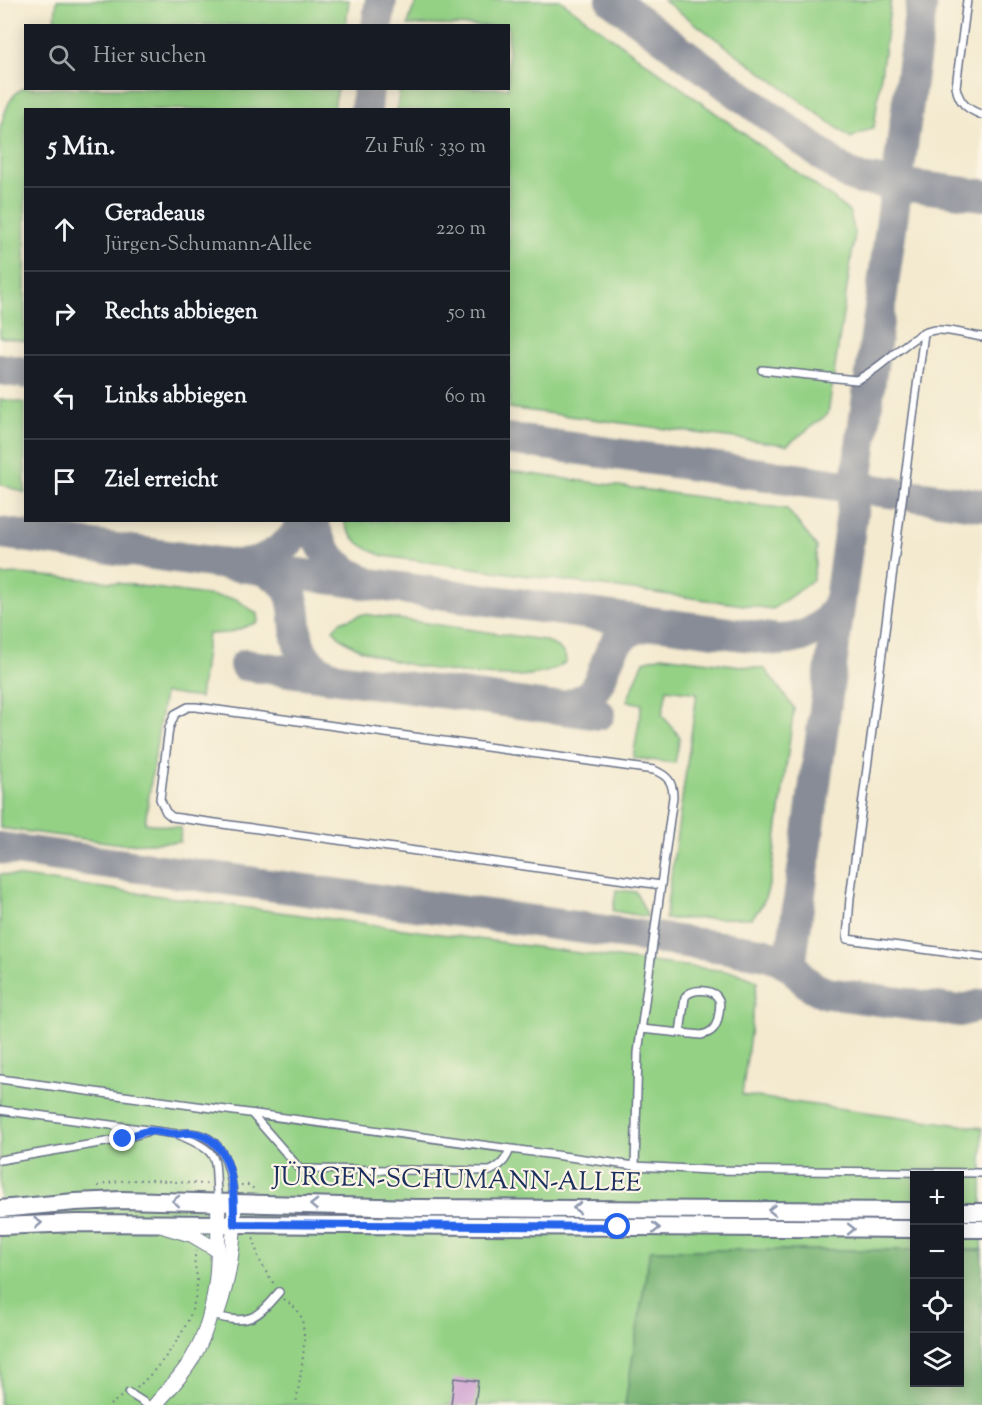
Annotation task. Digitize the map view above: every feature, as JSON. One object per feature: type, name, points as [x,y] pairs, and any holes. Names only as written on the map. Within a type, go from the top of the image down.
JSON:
[{"type":"street","name":"JÜRGEN-SCHUMANN-ALLEE","points":[[0,1209],[96,1200],[416,1208],[910,1211]]},
{"type":"street","points":[[155,1405],[182,1375],[224,1293],[229,1228],[226,1202]]},
{"type":"street","points":[[964,1212],[982,1212]]},
{"type":"street","name":"JÜRGEN-SCHUMANN-ALLEE","points":[[0,1226],[58,1222],[229,1228],[910,1229]]},
{"type":"street","name":"JÜRGEN-SCHUMANN-ALLEE","points":[[151,1224],[192,1235],[217,1250]]},
{"type":"street","points":[[213,1315],[218,1273],[217,1250],[229,1228]]},
{"type":"street","points":[[964,1229],[982,1229]]},
{"type":"lane","points":[[968,0],[956,87],[958,99],[968,109],[982,115]]},
{"type":"lane","points":[[762,370],[856,380],[869,375],[924,333],[936,330],[982,336]]},
{"type":"lane","points":[[924,333],[850,898],[847,939],[982,957]]},
{"type":"lane","points":[[634,1166],[637,1063],[661,885],[673,787],[664,774],[654,770],[196,707],[181,710],[171,721],[160,799],[166,812],[172,817],[661,885]]},
{"type":"lane","points":[[641,1029],[680,1033],[701,1035],[714,1029],[718,1012],[718,997],[709,992],[688,993],[685,997],[680,1033]]},
{"type":"lane","points":[[0,1079],[634,1166],[982,1173]]},
{"type":"lane","points":[[0,1110],[148,1131],[177,1134],[189,1132],[204,1136],[223,1152],[229,1167],[226,1202]]},
{"type":"lane","points":[[252,1114],[300,1169],[490,1171],[506,1160],[510,1149]]},
{"type":"lane","points":[[0,1160],[123,1139],[148,1131]]},
{"type":"lane","points":[[177,1134],[210,1150],[215,1159],[226,1202]]},
{"type":"lane","points":[[213,1315],[240,1321],[255,1317],[279,1292]]},
{"type":"lane","points":[[129,1393],[148,1405]]},
{"type":"path","points":[[127,1187],[128,1180]]},
{"type":"path","points":[[229,1228],[255,1240],[256,1254],[279,1292],[295,1308],[302,1319],[304,1342],[296,1405]]},
{"type":"path","points":[[110,1405],[138,1387],[159,1365],[178,1339],[194,1301],[198,1282],[194,1266],[195,1256],[200,1246]]},
{"type":"green space","points":[[57,0],[349,0],[346,24],[54,24]]},
{"type":"green space","points":[[418,0],[560,0],[834,199],[850,213],[855,234],[828,414],[787,445],[510,408],[510,108],[397,108],[400,90],[510,90],[510,24],[408,24]]},
{"type":"green space","points":[[663,0],[891,0],[874,127],[851,138]]},
{"type":"green space","points":[[24,88],[24,90],[337,90],[334,108],[24,108],[24,341],[0,337],[0,128],[11,99]]},
{"type":"green space","points":[[0,399],[24,403],[24,493],[0,484]]},
{"type":"green space","points":[[510,471],[787,509],[817,547],[813,580],[773,609],[383,556],[354,539],[344,522],[510,522]]},
{"type":"green space","points":[[19,574],[95,580],[236,599],[257,614],[258,622],[229,633],[208,634],[200,698],[164,693],[145,823],[181,828],[180,842],[122,844],[0,828],[0,575]]},
{"type":"green space","points":[[364,614],[543,640],[561,651],[566,662],[544,673],[491,676],[397,662],[369,653],[347,642],[333,629],[340,622]]},
{"type":"green space","points":[[662,656],[765,669],[794,708],[771,877],[762,905],[751,918],[665,919],[697,693],[667,689],[662,715],[680,737],[675,763],[633,758],[642,704],[627,701],[644,661]]},
{"type":"green space","points":[[0,874],[735,972],[757,981],[742,1095],[982,1128],[982,1250],[964,1250],[964,1171],[910,1171],[910,1250],[650,1250],[625,1405],[0,1405]]},
{"type":"green space","points":[[616,890],[636,892],[648,917],[613,911]]},
{"type":"green space","points":[[650,1250],[910,1250],[910,1387],[964,1387],[964,1250],[982,1250],[982,1405],[625,1405]]},
{"type":"building","points":[[454,1378],[478,1381],[475,1405],[451,1405]]},
{"type":"taxiway","points":[[377,24],[381,0]]},
{"type":"taxiway","points":[[612,0],[849,175],[861,179],[982,195]]},
{"type":"taxiway","points":[[922,0],[791,959],[804,981],[827,993],[959,1011],[982,1005]]},
{"type":"taxiway","points":[[366,108],[368,90]]},
{"type":"taxiway","points":[[0,369],[24,373]]},
{"type":"taxiway","points":[[510,439],[982,505]]},
{"type":"taxiway","points":[[243,564],[262,559],[280,550],[294,537],[304,522]]},
{"type":"taxiway","points":[[314,522],[319,540],[330,557],[344,570],[362,580]]},
{"type":"taxiway","points":[[0,533],[779,640],[808,634],[824,624],[840,599]]},
{"type":"taxiway","points":[[259,568],[279,578],[289,591],[302,652],[312,665],[332,676]]},
{"type":"taxiway","points":[[556,707],[578,702],[592,692],[619,639],[633,630],[656,624]]},
{"type":"taxiway","points":[[245,665],[599,714]]},
{"type":"taxiway","points":[[0,848],[750,951],[770,955],[794,969]]},
{"type":"route","points":[[123,1139],[148,1131],[177,1134],[189,1132],[204,1136],[215,1143],[223,1152],[229,1167],[233,1185],[234,1224],[618,1227]]}]
